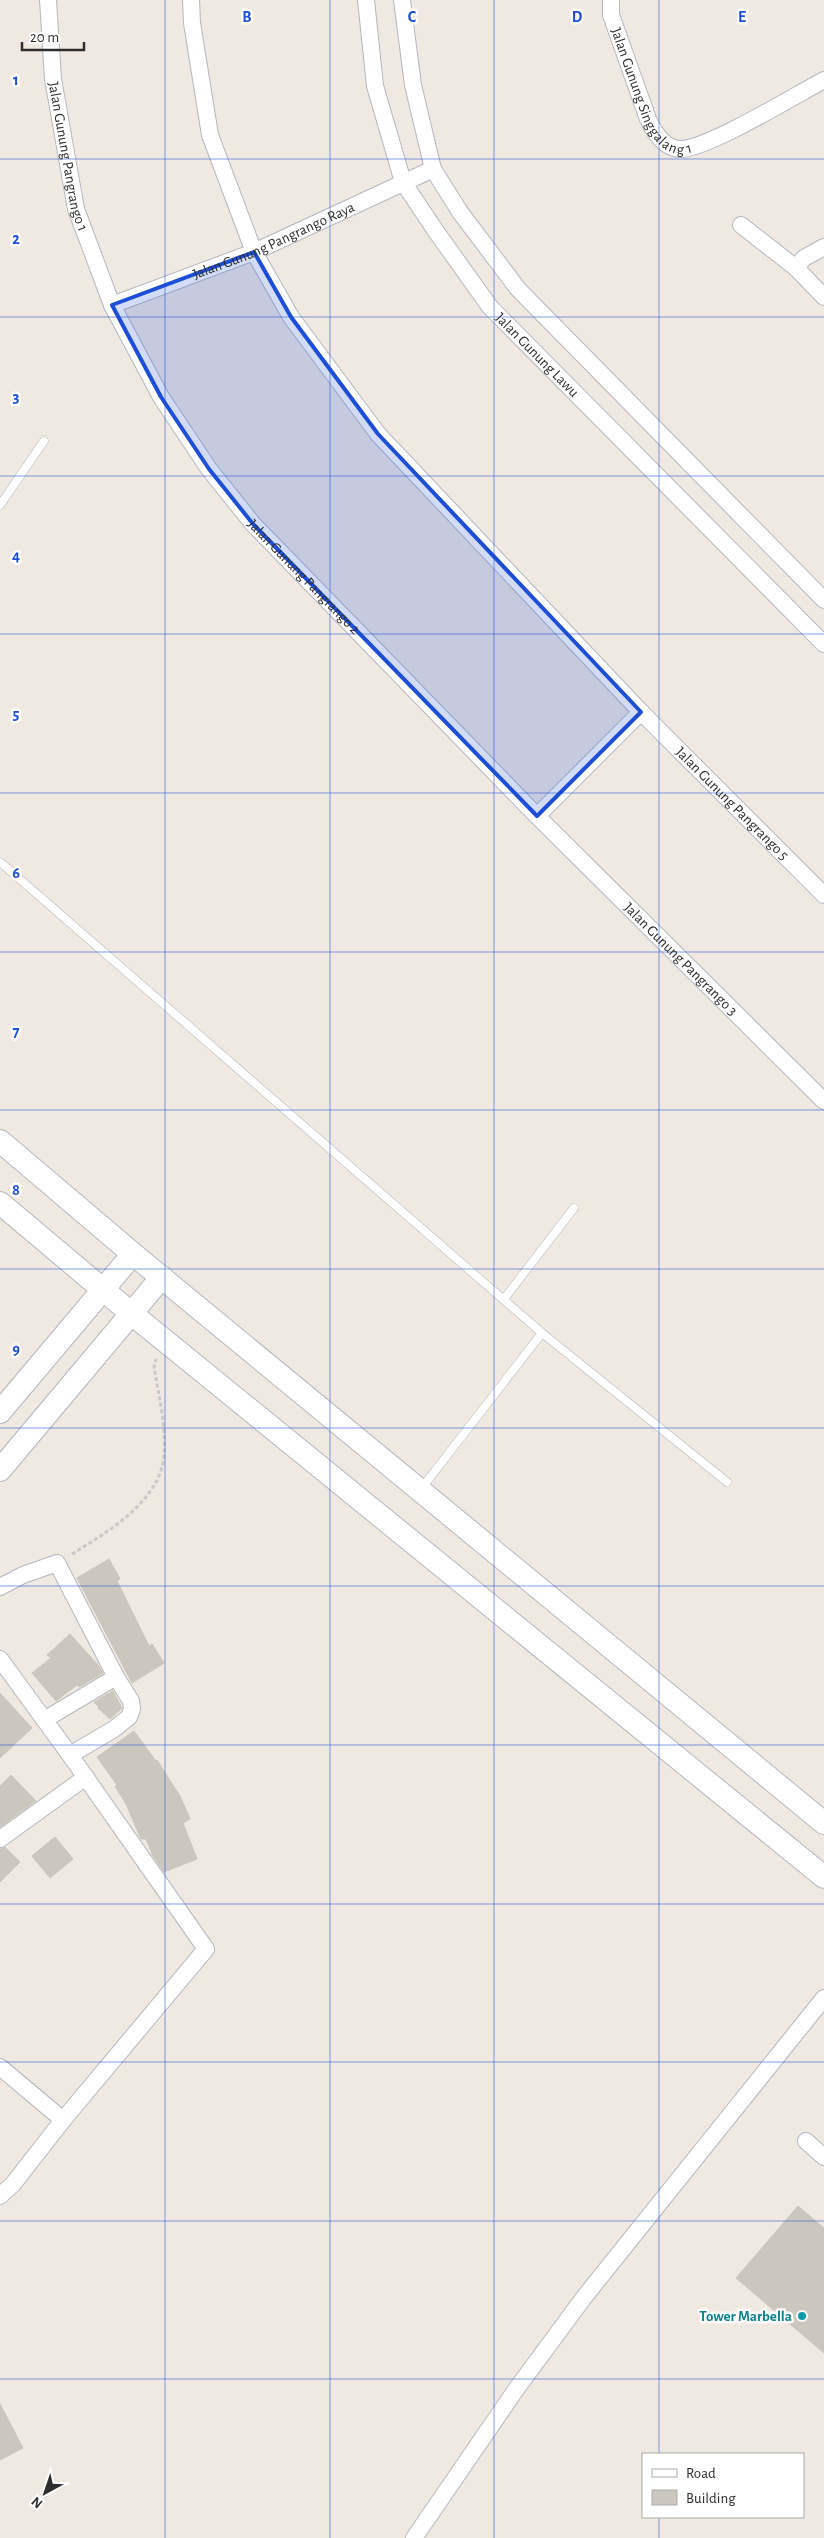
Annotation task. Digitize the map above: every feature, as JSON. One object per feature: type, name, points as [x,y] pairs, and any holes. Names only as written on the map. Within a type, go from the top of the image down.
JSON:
[{"type":"street","name":"Jalan Gunung Pangrango 1","points":[[48,0],[53,79],[76,209],[112,306]]},
{"type":"street","points":[[191,0],[192,23],[210,135],[254,252],[292,317],[378,434],[641,712],[537,816]]},
{"type":"street","name":"Jalan Gunung Lawu","points":[[366,0],[375,86],[403,182],[490,307],[824,644]]},
{"type":"street","points":[[402,0],[413,84],[433,169],[460,212],[518,289],[824,600]]},
{"type":"street","name":"Jalan Gunung Singgalang 1","points":[[610,0],[612,14],[648,120],[655,133],[665,143],[680,149],[707,142],[824,80]]},
{"type":"street","name":"Jalan Gunung Pangrango Raya","points":[[112,306],[254,252],[433,169]]},
{"type":"street","points":[[742,225],[796,268],[824,297]]},
{"type":"street","points":[[796,268],[804,258],[824,247]]},
{"type":"street","name":"Jalan Gunung Pangrango 2","points":[[112,306],[161,397],[209,469],[253,524],[537,816]]},
{"type":"street","name":"Jalan Gunung Pangrango 5","points":[[641,712],[824,895]]},
{"type":"street","name":"Jalan Gunung Pangrango 3","points":[[537,816],[824,1101]]},
{"type":"street","points":[[0,1141],[162,1278],[824,1823]]},
{"type":"street","points":[[0,1203],[132,1314],[824,1877]]},
{"type":"street","points":[[0,1412],[134,1254]]},
{"type":"street","points":[[0,1470],[162,1278]]},
{"type":"street","points":[[0,1587],[23,1575],[57,1563],[116,1677],[131,1701],[132,1709],[129,1717],[114,1729],[70,1755]]},
{"type":"street","points":[[0,1659],[86,1777],[206,1950],[63,2120],[13,2184],[0,2196]]},
{"type":"street","points":[[44,1720],[116,1677]]},
{"type":"street","points":[[0,1839],[86,1777]]},
{"type":"street","points":[[414,2538],[511,2396],[585,2296],[824,1998]]},
{"type":"street","points":[[0,2067],[63,2120]]},
{"type":"street","points":[[806,2142],[824,2157]]},
{"type":"lane","points":[[0,504],[44,441]]},
{"type":"lane","points":[[0,862],[542,1333],[727,1482]]},
{"type":"lane","points":[[504,1299],[574,1208]]},
{"type":"lane","points":[[420,1490],[542,1333]]},
{"type":"path","points":[[57,1563],[100,1537],[132,1512],[151,1490],[159,1476],[163,1462],[164,1428],[154,1362],[167,1342]]},
{"type":"highlighted area","points":[[254,252],[291,317],[378,434],[641,712],[537,816],[253,524],[209,469],[161,397],[112,305]]},
{"type":"building","points":[[109,1559],[120,1579],[117,1581],[149,1646],[152,1644],[164,1663],[132,1683],[77,1578]]},
{"type":"building","points":[[70,1634],[103,1673],[79,1687],[77,1685],[56,1701],[32,1673],[51,1658],[47,1655]]},
{"type":"building","points":[[113,1691],[122,1708],[110,1719],[94,1702]]},
{"type":"building","points":[[0,1693],[32,1728],[0,1758]]},
{"type":"building","points":[[134,1731],[157,1760],[180,1796],[190,1819],[183,1823],[197,1859],[164,1872],[153,1856],[146,1839],[141,1839],[126,1804],[115,1786],[117,1785],[97,1757]]},
{"type":"building","points":[[11,1775],[36,1801],[0,1827],[0,1786]]},
{"type":"building","points":[[55,1837],[73,1859],[50,1878],[32,1856]]},
{"type":"building","points":[[5,1847],[20,1862],[0,1882],[0,1849]]},
{"type":"building","name":"Tower Marbella","points":[[798,2206],[824,2228],[824,2353],[736,2278]]},
{"type":"building","points":[[0,2404],[23,2448],[0,2460]]},
{"type":"place","name":"Tower Marbella","points":[[802,2316]]}]
